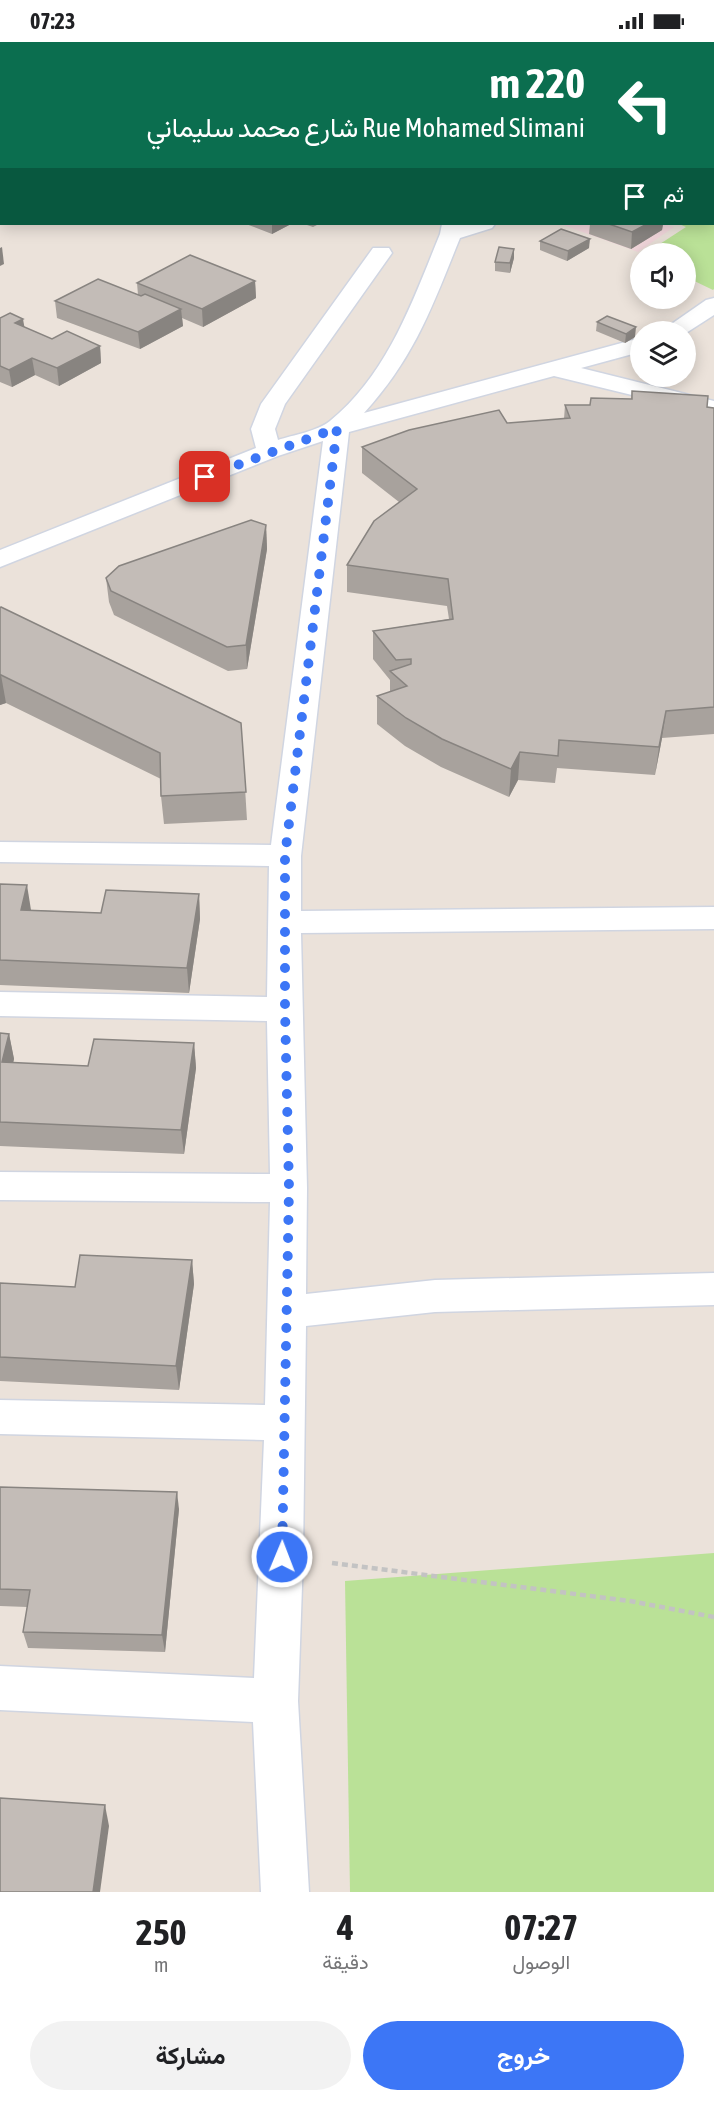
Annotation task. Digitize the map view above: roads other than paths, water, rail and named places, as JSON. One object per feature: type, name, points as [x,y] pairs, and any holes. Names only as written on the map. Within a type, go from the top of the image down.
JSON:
[{"type":"street","points":[[285,1892],[275,1701],[282,1557],[289,1188],[285,1009],[285,856],[337,428],[382,380],[411,331],[452,229],[478,225]]},
{"type":"street","points":[[269,452],[263,429],[273,404],[381,253]]},
{"type":"street","points":[[689,321],[714,305]]},
{"type":"street","points":[[0,559],[269,452],[337,428],[630,348]]},
{"type":"street","points":[[550,368],[714,408]]},
{"type":"street","points":[[0,852],[285,856]]},
{"type":"street","points":[[284,922],[714,918]]},
{"type":"street","points":[[0,1004],[285,1009]]},
{"type":"street","points":[[0,1186],[289,1188]]},
{"type":"street","points":[[286,1312],[435,1296],[714,1289]]},
{"type":"street","points":[[0,1417],[283,1423]]},
{"type":"street","points":[[0,1688],[275,1701]]}]
